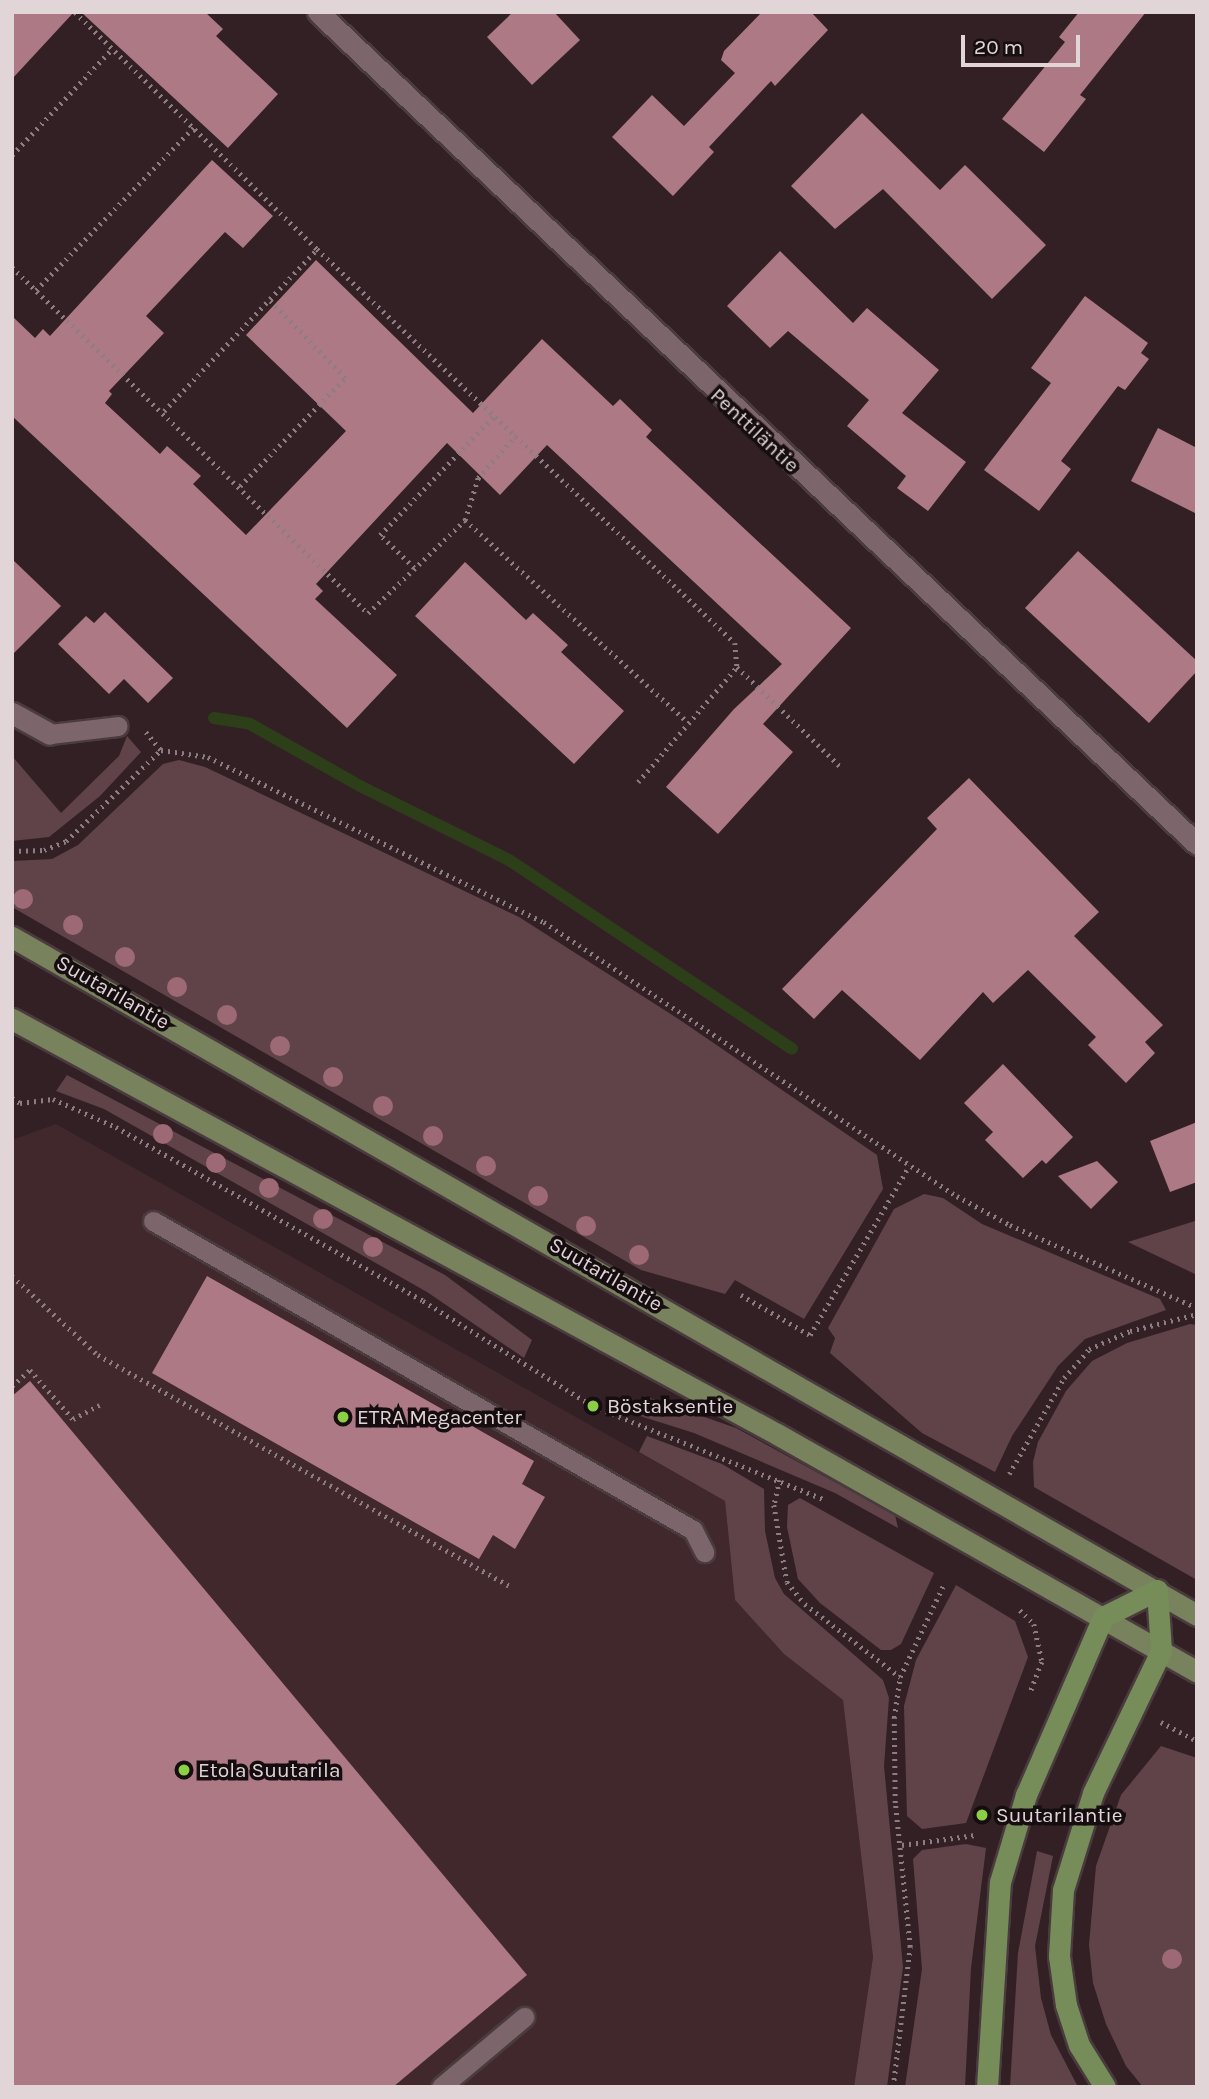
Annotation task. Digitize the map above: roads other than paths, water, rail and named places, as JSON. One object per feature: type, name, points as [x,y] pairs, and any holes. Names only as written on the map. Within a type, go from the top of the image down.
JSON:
[{"type":"highway","points":[[987,2087],[1000,1882],[1026,1795],[1103,1617],[1157,1590],[1161,1651],[1093,1793],[1063,1890],[1059,1956],[1066,2005],[1079,2045],[1105,2087]]},
{"type":"main road","name":"Suutarilantie","points":[[12,937],[1197,1615]]},
{"type":"main road","points":[[12,1019],[397,1224],[1197,1672]]},
{"type":"street","name":"Penttiläntie","points":[[318,12],[1197,844]]},
{"type":"street","points":[[12,713],[50,734]]},
{"type":"lane","points":[[50,734],[117,726]]},
{"type":"lane","points":[[153,1221],[693,1530],[704,1552]]},
{"type":"lane","points":[[441,2087],[524,2017]]},
{"type":"waterway","points":[[214,718],[250,724],[360,786],[509,860],[792,1049]]},
{"type":"place","name":"Böstaksentie","points":[[593,1406]]},
{"type":"place","name":"ETRA Megacenter","points":[[343,1417]]},
{"type":"place","name":"Etola Suutarila","points":[[184,1770]]},
{"type":"place","name":"Suutarilantie","points":[[982,1815]]}]
